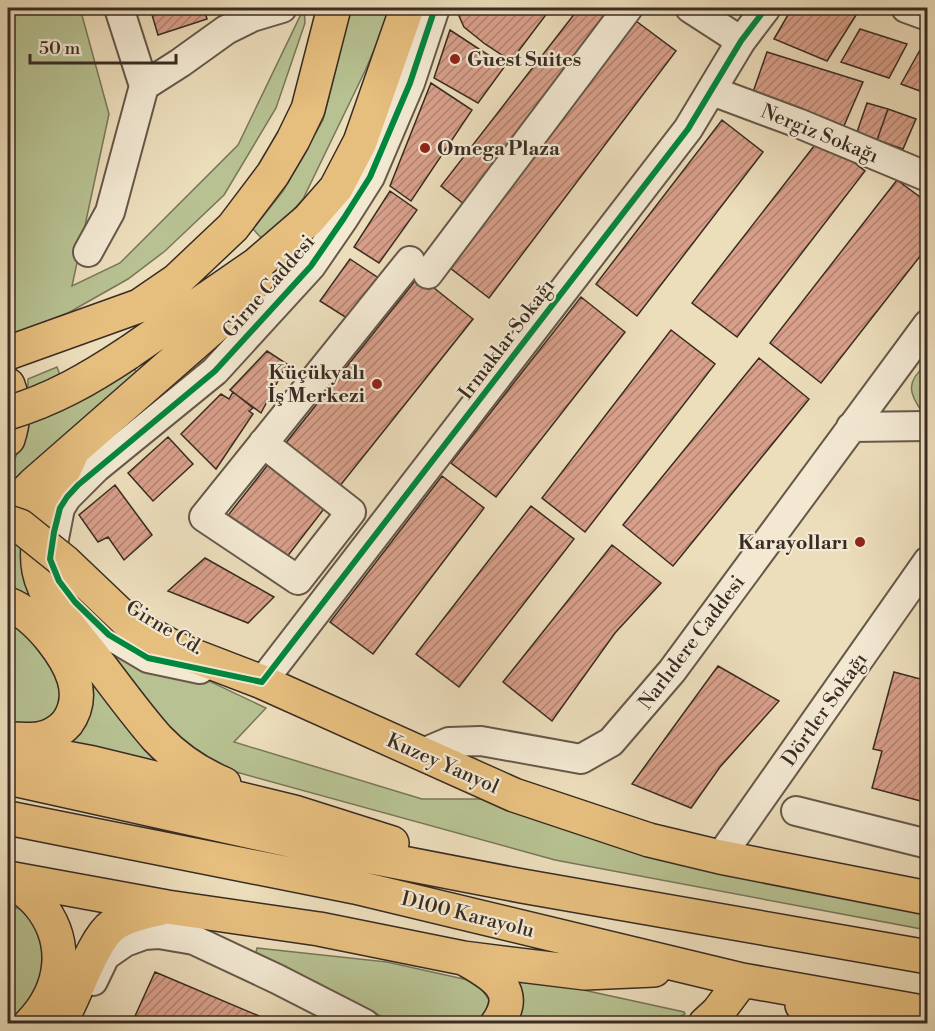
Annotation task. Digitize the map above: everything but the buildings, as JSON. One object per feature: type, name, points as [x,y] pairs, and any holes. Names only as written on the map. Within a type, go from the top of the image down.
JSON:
[{"type":"main road","points":[[8,391],[177,280],[233,227],[273,174],[308,109],[334,8]]},
{"type":"main road","points":[[8,510],[35,483],[227,315],[336,188],[360,142],[407,8]]},
{"type":"main road","points":[[8,391],[47,400],[69,389],[128,353],[257,264],[308,220]]},
{"type":"main road","points":[[8,353],[139,306]]},
{"type":"main road","points":[[8,391],[13,423],[8,439]]},
{"type":"main road","points":[[74,450],[41,526],[38,552],[39,572],[46,590],[62,615],[158,738],[182,760],[216,781],[294,812],[522,886]]},
{"type":"main road","name":"Kuzey Yanyol","points":[[8,522],[20,526],[65,562],[128,622],[176,649],[262,682],[322,711],[423,753],[514,795],[649,840],[720,857],[927,898]]},
{"type":"main road","points":[[8,604],[28,615],[48,634],[69,665],[77,691],[72,716],[52,735],[39,738],[8,739]]},
{"type":"main road","points":[[8,747],[93,763],[294,812]]},
{"type":"main road","name":"D100 Karayolu","points":[[8,778],[325,848],[522,886],[927,957]]},
{"type":"main road","name":"D100 Karayolu","points":[[8,818],[355,887],[742,980],[927,1013]]},
{"type":"main road","points":[[9,878],[167,907],[319,929],[463,958],[585,973],[692,968]]},
{"type":"main road","points":[[9,878],[38,903],[54,928],[60,950],[59,972],[52,991],[42,1011],[30,1023]]},
{"type":"main road","points":[[59,1023],[68,1010],[92,954],[112,926],[132,915],[167,907]]},
{"type":"main road","points":[[463,958],[493,975],[504,991],[505,1007],[497,1023]]},
{"type":"main road","points":[[705,1023],[718,1012],[742,980],[848,1023]]},
{"type":"street","points":[[88,252],[110,212],[144,86],[119,8]]},
{"type":"street","points":[[144,86],[250,12],[282,8]]},
{"type":"street","name":"Girne Caddesi","points":[[262,682],[148,658],[109,635],[75,602],[60,581],[50,558],[60,508],[78,484],[215,371],[311,266],[370,177],[410,83],[435,8]]},
{"type":"street","points":[[263,443],[351,512],[298,580],[204,517],[263,443],[419,268],[628,8]]},
{"type":"street","points":[[690,8],[741,41]]},
{"type":"street","name":"Irmaklar Sokağı","points":[[262,682],[688,129],[741,41],[765,8]]},
{"type":"street","points":[[906,8],[927,16]]},
{"type":"street","name":"Nergiz Sokağı","points":[[712,91],[798,123],[927,177]]},
{"type":"street","name":"Narlıdere Caddesi","points":[[423,753],[449,742],[481,741],[581,759],[611,742],[672,670],[927,324]]},
{"type":"street","points":[[851,427],[927,426]]},
{"type":"street","name":"Dörtler Sokağı","points":[[720,857],[927,561]]},
{"type":"street","points":[[796,811],[927,844]]},
{"type":"street","points":[[72,1023],[105,956],[125,942],[144,935],[159,933],[194,940],[364,1023]]},
{"type":"green space","points":[[8,8],[80,8],[109,114],[72,286],[120,263],[238,145],[304,8],[305,23],[276,108],[224,195],[165,251],[128,279],[68,313],[8,336]]},
{"type":"green space","points":[[351,8],[392,8],[365,71],[303,199],[265,242],[253,229],[283,191],[323,120]]},
{"type":"green space","points":[[926,365],[928,370],[927,415],[918,406],[911,388],[915,377]]},
{"type":"green space","points":[[131,366],[137,372],[8,490],[8,473],[27,433],[28,379],[57,367],[71,404]]},
{"type":"green space","points":[[40,488],[21,550],[36,601],[8,592],[8,522]]},
{"type":"green space","points":[[8,612],[37,634],[67,699],[53,716],[37,725],[8,723]]},
{"type":"green space","points":[[80,620],[266,708],[234,742],[422,799],[497,799],[927,914],[927,930],[555,860],[218,767],[184,748]]},
{"type":"green space","points":[[76,649],[179,768],[67,741]]},
{"type":"green space","points":[[8,906],[29,911],[46,956],[39,983],[27,1005],[8,1023]]},
{"type":"green space","points":[[257,948],[387,962],[477,982],[489,1000],[485,1013],[476,1023],[395,1023],[261,957],[256,952]]},
{"type":"green space","points":[[510,974],[685,1014],[679,1017],[582,1018],[507,1024]]},
{"type":"cycle path","name":"Girne Cd.","points":[[435,8],[410,83],[370,177],[311,266],[215,371],[78,485],[60,508],[50,559],[59,581],[75,602],[109,635],[148,658],[262,682],[688,129],[741,41],[766,8]]},
{"type":"place","name":"Guest Suites","points":[[455,59]]},
{"type":"place","name":"Omega Plaza","points":[[425,148]]},
{"type":"place","name":"Küçükyalı İş Merkezi","points":[[377,384]]},
{"type":"place","name":"Karayolları","points":[[860,542]]}]
